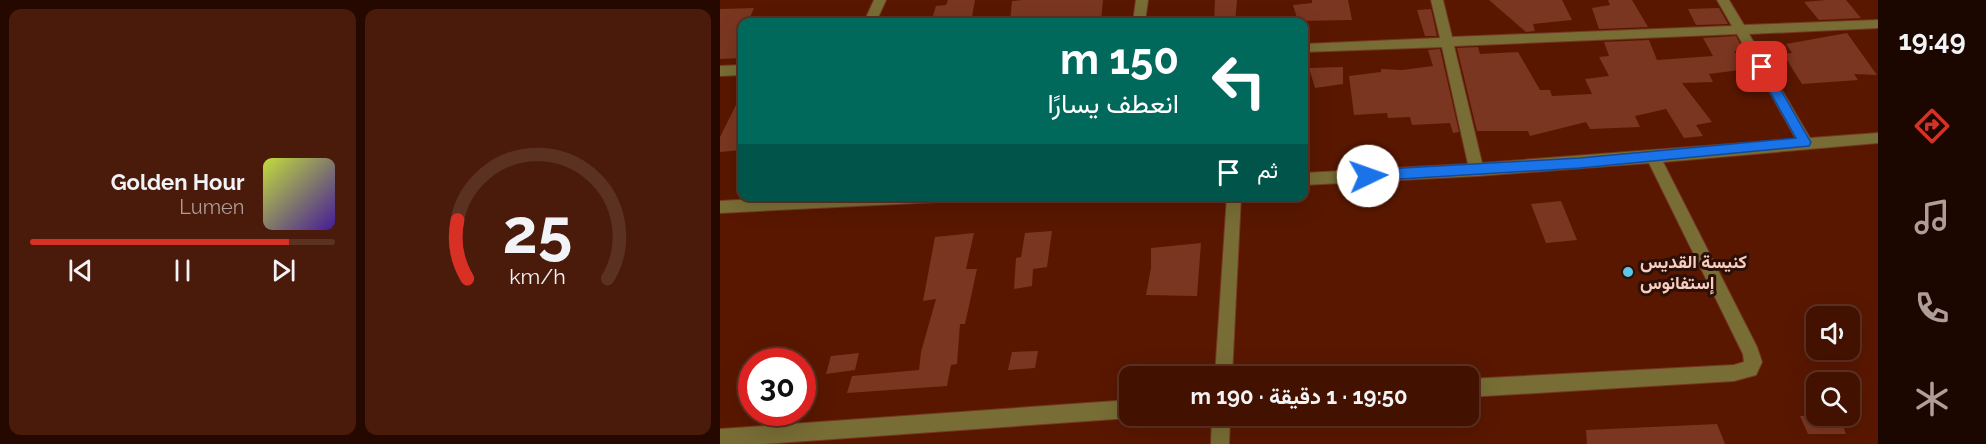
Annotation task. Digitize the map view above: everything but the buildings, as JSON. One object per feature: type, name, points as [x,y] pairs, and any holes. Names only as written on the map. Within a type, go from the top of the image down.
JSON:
[{"type":"street","points":[[872,18],[880,0]]},
{"type":"street","points":[[1140,18],[1142,0]]},
{"type":"street","points":[[1437,0],[1477,170]]},
{"type":"street","points":[[1723,0],[1805,142]]},
{"type":"street","points":[[1308,48],[1878,24]]},
{"type":"street","points":[[720,71],[738,70]]},
{"type":"street","points":[[1308,179],[1477,170],[1805,142],[1878,138]]},
{"type":"street","points":[[1479,387],[1734,373],[1750,369],[1753,362],[1751,353],[1653,156]]},
{"type":"street","points":[[720,207],[787,201]]},
{"type":"street","points":[[1224,366],[1234,201]]},
{"type":"street","points":[[720,438],[1119,410]]},
{"type":"street","points":[[1220,444],[1221,426]]},
{"type":"place","name":"كنيسة القديس إستفانوس","points":[[1628,272]]},
{"type":"route","points":[[1368,176],[1580,163],[1805,142],[1762,67]]}]
